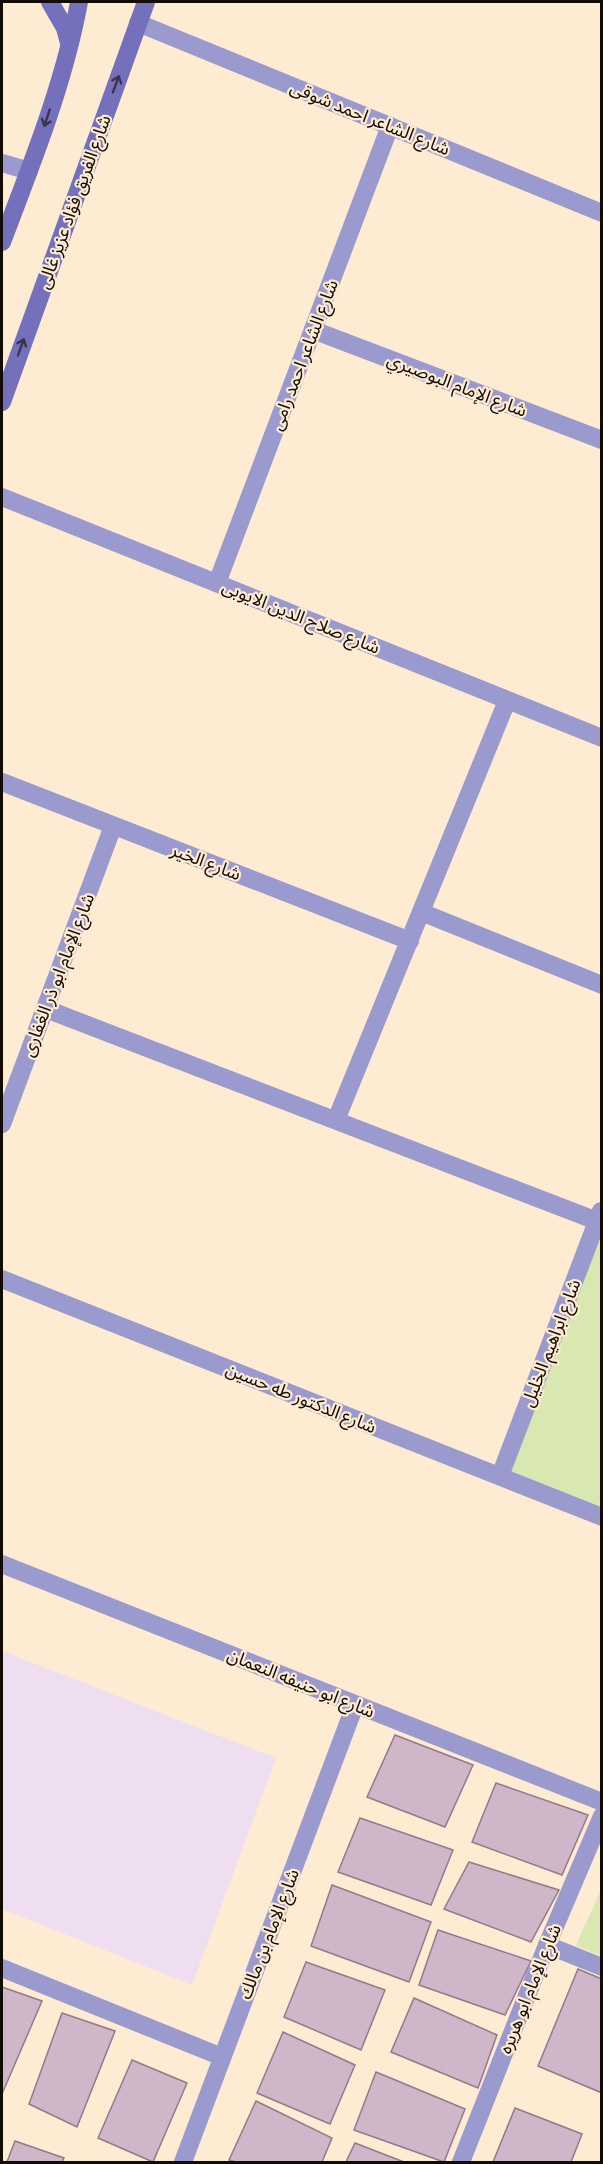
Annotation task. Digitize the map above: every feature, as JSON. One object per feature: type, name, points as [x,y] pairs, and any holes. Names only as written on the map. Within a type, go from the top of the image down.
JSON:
[{"type":"street","points":[[50,2],[65,28],[70,47]]},
{"type":"street","points":[[2,242],[29,171],[70,47],[79,2]]},
{"type":"street","name":"شارع الفريق فؤاد عزيز غالى","points":[[2,402],[146,2]]},
{"type":"street","name":"شارع الشاعر احمد شوقى","points":[[138,23],[602,213]]},
{"type":"street","name":"شارع الشاعر احمد رامى","points":[[217,583],[390,126]]},
{"type":"street","points":[[2,163],[29,171]]},
{"type":"street","name":"شارع الإمام البوصيري","points":[[313,330],[602,441]]},
{"type":"street","name":"شارع صلاح الدين الايوبى","points":[[2,496],[602,738]]},
{"type":"street","points":[[336,1120],[507,701]]},
{"type":"street","name":"شارع الخير","points":[[2,782],[410,941]]},
{"type":"street","name":"شارع الإمام ابو ذر الغفارى","points":[[2,1125],[114,826]]},
{"type":"street","points":[[421,912],[602,985]]},
{"type":"street","points":[[46,1009],[336,1120],[599,1216]]},
{"type":"street","name":"شارع ابراهيم الخليل","points":[[500,1476],[599,1216]]},
{"type":"street","name":"شارع الدكتور طه حسين","points":[[2,1279],[602,1517]]},
{"type":"street","name":"شارع ابو حنيفه النعمان","points":[[2,1564],[602,1802]]},
{"type":"street","name":"شارع الإمام بن مالك","points":[[183,2163],[355,1705]]},
{"type":"street","name":"شارع الإمام ابو هريره","points":[[461,2163],[547,1945],[602,1816]]},
{"type":"street","points":[[547,1945],[602,1967]]},
{"type":"street","points":[[2,1968],[222,2057]]},
{"type":"shaded area","points":[[2,1651],[276,1758],[192,1985],[2,1909]]},
{"type":"green space","points":[[601,1213],[601,1517],[500,1476]]},
{"type":"green space","points":[[601,1890],[601,1956],[576,1945]]},
{"type":"building","points":[[395,1735],[473,1765],[445,1827],[367,1797]]},
{"type":"building","points":[[496,1783],[588,1815],[562,1875],[472,1842]]},
{"type":"building","points":[[360,1818],[453,1850],[431,1905],[338,1872]]},
{"type":"building","points":[[469,1862],[559,1890],[531,1942],[444,1909]]},
{"type":"building","points":[[332,1885],[431,1922],[409,1982],[311,1946]]},
{"type":"building","points":[[438,1930],[531,1961],[505,2015],[419,1985]]},
{"type":"building","points":[[306,1962],[385,1990],[361,2050],[284,2017]]},
{"type":"building","points":[[578,1969],[602,1979],[602,2093],[538,2066]]},
{"type":"building","points":[[2,1987],[42,2001],[2,2094]]},
{"type":"building","points":[[414,1998],[497,2035],[478,2088],[391,2052]]},
{"type":"building","points":[[62,2013],[115,2031],[77,2127],[29,2104]]},
{"type":"building","points":[[283,2032],[355,2065],[330,2124],[257,2093]]},
{"type":"building","points":[[132,2060],[187,2083],[153,2162],[98,2138]]},
{"type":"building","points":[[376,2072],[465,2109],[444,2162],[354,2130]]},
{"type":"building","points":[[256,2101],[332,2138],[322,2162],[236,2162],[229,2160]]},
{"type":"building","points":[[515,2108],[582,2134],[571,2162],[493,2162]]},
{"type":"building","points":[[15,2141],[64,2158],[62,2162],[7,2162]]},
{"type":"building","points":[[355,2143],[404,2162],[346,2162]]}]
